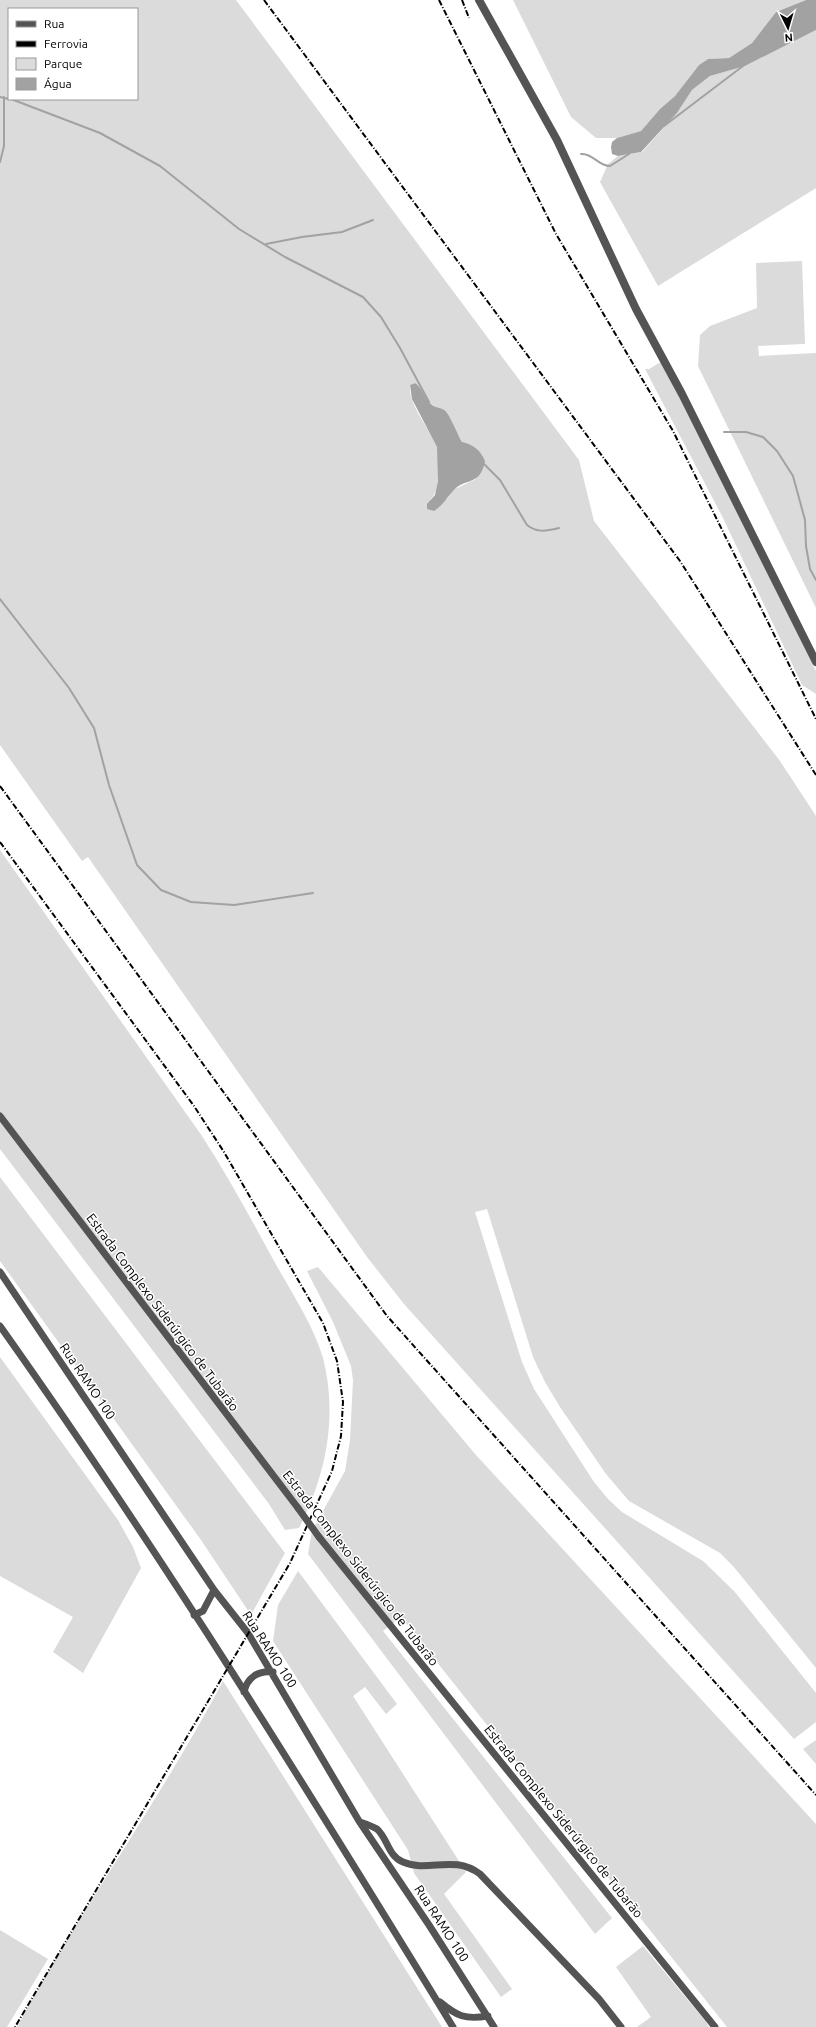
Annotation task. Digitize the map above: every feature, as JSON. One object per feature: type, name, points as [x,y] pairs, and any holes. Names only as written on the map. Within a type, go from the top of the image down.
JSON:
[{"type":"street","points":[[479,0],[557,140],[636,310],[682,394],[816,662]]},
{"type":"street","name":"Estrada Complexo Siderúrgico de Tubarão","points":[[0,1116],[319,1537],[715,2027]]},
{"type":"street","name":"Rua RAMO 100","points":[[0,1272],[214,1590],[248,1633],[273,1672],[359,1821],[429,1925],[494,2027]]},
{"type":"street","points":[[0,1326],[108,1482],[244,1692],[402,1942],[453,2027]]},
{"type":"street","points":[[194,1615],[203,1611],[214,1590]]},
{"type":"street","points":[[244,1692],[247,1683],[254,1676],[263,1672],[273,1672]]},
{"type":"street","points":[[359,1821],[376,1829],[391,1853],[404,1863],[461,1864],[472,1867],[600,1999],[621,2027]]},
{"type":"street","points":[[435,1998],[454,2013],[463,2017],[475,2019],[488,2016]]},
{"type":"green space","points":[[0,0],[236,0],[579,460],[594,521],[780,761],[816,816],[816,1668],[733,1566],[720,1553],[629,1501],[606,1474],[560,1407],[545,1382],[533,1357],[487,1209],[475,1212],[522,1362],[534,1389],[594,1482],[608,1499],[622,1512],[703,1561],[734,1591],[816,1693],[816,1722],[794,1739],[404,1304],[367,1257],[88,857],[82,861],[0,745]],"holes":[[[415,383],[430,403],[440,410],[453,423],[453,428],[462,442],[476,479],[453,490],[447,499],[430,500],[436,491],[439,460],[437,447],[434,440],[412,401],[410,385]]]},
{"type":"green space","points":[[513,0],[806,0],[776,12],[752,43],[729,58],[708,59],[699,65],[675,96],[660,109],[641,131],[617,138],[596,138],[571,117]]},
{"type":"green space","points":[[816,30],[816,188],[658,286],[600,182],[608,164],[618,156],[642,152],[677,113],[692,90],[710,76],[745,66]]},
{"type":"green space","points":[[802,261],[805,344],[758,346],[759,356],[816,353],[816,608],[698,366],[700,335],[710,326],[757,308],[756,263]]},
{"type":"green space","points":[[664,360],[816,671],[816,694],[802,685],[723,518],[645,369],[649,369]]},
{"type":"green space","points":[[0,850],[202,1136],[221,1166],[314,1333],[323,1358],[327,1380],[329,1424],[327,1445],[316,1488],[299,1528],[285,1530],[269,1504],[0,1149]]},
{"type":"green space","points":[[0,1177],[285,1553],[251,1615],[201,1540],[0,1261]]},
{"type":"green space","points":[[318,1267],[476,1455],[816,1824],[816,2027],[727,2027],[401,1617],[383,1631],[612,1918],[595,1934],[308,1554],[312,1531],[345,1471],[350,1440],[353,1380],[351,1366],[333,1322],[307,1271]]},
{"type":"green space","points":[[0,1357],[118,1520],[133,1547],[141,1568],[83,1673],[53,1652],[73,1617],[0,1576]]},
{"type":"green space","points":[[298,1571],[397,1704],[386,1714],[365,1687],[353,1696],[466,1872],[444,1894],[512,1989],[501,1997],[414,1873],[408,1850],[273,1641],[278,1605]]},
{"type":"green space","points":[[223,1681],[442,2027],[17,2027],[67,1940],[173,1769]]},
{"type":"green space","points":[[816,1740],[816,1764],[803,1749]]},
{"type":"green space","points":[[0,1930],[48,1959],[7,2027],[0,2027]]},
{"type":"green space","points":[[643,1946],[709,2027],[637,2027],[651,2017],[616,1967]]},
{"type":"water","points":[[806,0],[816,0],[816,30],[745,66],[710,76],[692,90],[677,113],[641,152],[618,156],[612,154],[612,142],[617,138],[641,131],[660,109],[675,96],[699,65],[708,59],[729,58],[752,43],[776,12]]},
{"type":"water","points":[[415,383],[432,405],[446,412],[462,442],[470,444],[476,448],[485,461],[480,475],[458,487],[434,511],[427,509],[427,504],[435,495],[438,481],[437,447],[412,399],[410,385]]},
{"type":"waterway","points":[[664,126],[743,66]]},
{"type":"waterway","points":[[0,97],[8,99]]},
{"type":"waterway","points":[[0,162],[4,146],[4,97]]},
{"type":"waterway","points":[[14,100],[100,133],[160,166],[239,229],[285,257],[363,297],[381,317],[400,348],[429,402]]},
{"type":"waterway","points":[[581,154],[589,155],[602,164],[610,166],[629,154]]},
{"type":"waterway","points":[[266,244],[302,237],[342,232],[373,220]]},
{"type":"waterway","points":[[724,432],[746,432],[763,437],[777,451],[793,476],[805,520],[806,546],[810,569],[816,580]]},
{"type":"waterway","points":[[483,463],[500,480],[527,525],[531,528],[542,531],[559,528]]},
{"type":"waterway","points":[[0,599],[69,688],[94,728],[109,785],[137,865],[161,890],[191,902],[234,905],[313,893]]},
{"type":"railway","points":[[264,0],[680,561],[816,775]]},
{"type":"railway","points":[[439,0],[556,234],[673,431],[816,719]]},
{"type":"railway","points":[[462,0],[469,18]]},
{"type":"railway","points":[[0,786],[387,1316],[816,1795]]},
{"type":"railway","points":[[0,842],[194,1106],[224,1152],[323,1323],[337,1361],[343,1402],[341,1436],[332,1471],[290,1563],[15,2027]]}]
